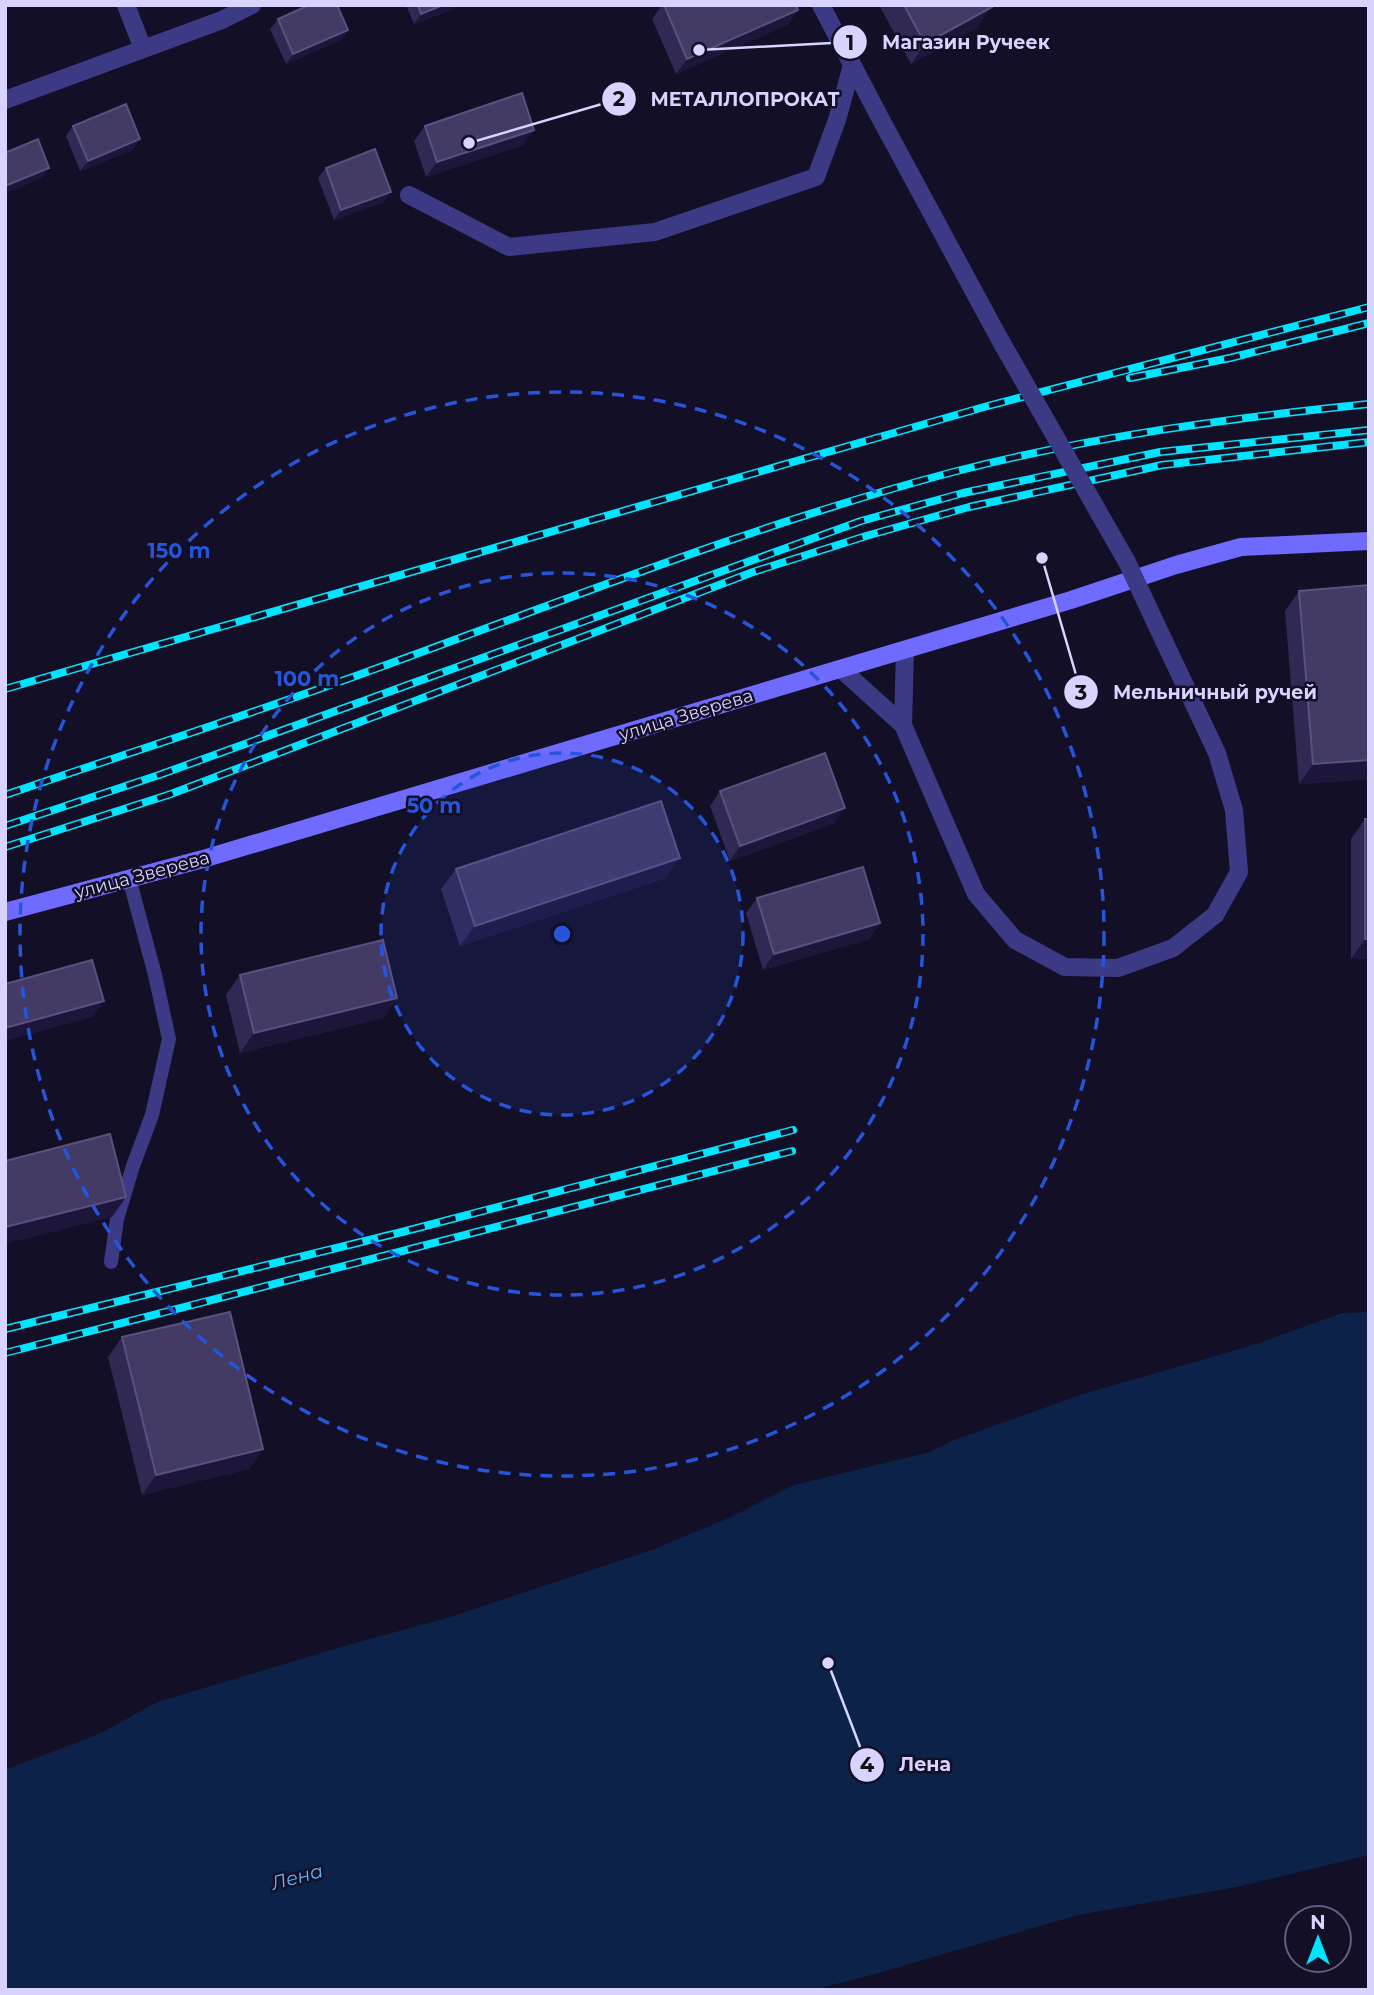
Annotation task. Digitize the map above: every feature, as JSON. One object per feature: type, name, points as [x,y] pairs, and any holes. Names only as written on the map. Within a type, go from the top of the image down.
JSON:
[{"type":"main road","name":"улица Зверева","points":[[5,912],[203,859],[1241,547],[1369,541]]},
{"type":"street","points":[[126,5],[143,49]]},
{"type":"street","points":[[5,100],[222,20],[252,5]]},
{"type":"street","points":[[821,5],[999,338],[1127,562],[1217,753],[1234,810],[1239,872],[1215,915],[1173,948],[1118,968],[1065,967],[1015,940],[976,894],[903,725],[841,669]]},
{"type":"street","points":[[409,195],[509,247],[654,232],[816,177],[837,120],[852,65]]},
{"type":"street","points":[[903,725],[905,650]]},
{"type":"lane","points":[[111,1262],[117,1219],[152,1115],[169,1039],[129,878]]},
{"type":"water","name":"Лена","points":[[1369,1312],[1369,1855],[1237,1887],[1078,1915],[813,1990],[5,1990],[5,1770],[101,1733],[157,1702],[450,1617],[652,1550],[731,1517],[794,1485],[930,1452],[954,1440],[1083,1394],[1253,1345],[1342,1313]]},
{"type":"building","points":[[309,5],[337,5],[348,30],[293,54],[278,19]]},
{"type":"building","points":[[418,5],[443,5],[421,14]]},
{"type":"building","points":[[664,5],[796,5],[798,10],[687,59]]},
{"type":"building","points":[[904,5],[991,5],[992,7],[925,44]]},
{"type":"building","points":[[522,93],[534,130],[437,162],[425,126]]},
{"type":"building","points":[[126,104],[140,139],[88,161],[73,126]]},
{"type":"building","points":[[38,139],[49,168],[5,186],[5,153]]},
{"type":"building","points":[[375,149],[391,192],[341,210],[326,168]]},
{"type":"building","points":[[1369,585],[1369,760],[1313,764],[1299,591]]},
{"type":"building","points":[[825,753],[845,808],[740,846],[720,791]]},
{"type":"building","points":[[661,801],[680,858],[475,926],[456,869]]},
{"type":"building","points":[[1365,819],[1369,819],[1369,939],[1365,939]]},
{"type":"building","points":[[863,867],[880,923],[774,954],[757,898]]},
{"type":"building","points":[[383,940],[397,998],[254,1033],[240,975]]},
{"type":"building","points":[[92,960],[104,1001],[5,1028],[5,984]]},
{"type":"building","points":[[110,1134],[126,1197],[5,1227],[5,1161]]},
{"type":"building","points":[[230,1312],[263,1449],[156,1475],[122,1337]]},
{"type":"railway","points":[[5,689],[984,407],[1369,307]]},
{"type":"railway","points":[[1130,378],[1230,358],[1369,323]]},
{"type":"railway","points":[[5,795],[319,689],[730,540],[878,493],[953,472],[1107,439],[1212,422],[1369,404]]},
{"type":"railway","points":[[5,826],[159,775],[861,521],[963,493],[1160,452],[1369,430]]},
{"type":"railway","points":[[5,847],[171,794],[753,572],[866,536],[969,507],[1162,465],[1369,442]]},
{"type":"railway","points":[[5,1329],[402,1232],[793,1130]]},
{"type":"railway","points":[[5,1353],[792,1151]]},
{"type":"place","name":"Магазин Ручеек","points":[[699,50]]},
{"type":"place","name":"МЕТАЛЛОПРОКАТ","points":[[469,143]]},
{"type":"place","name":"Мельничный ручей","points":[[1042,558]]},
{"type":"place","name":"Лена","points":[[828,1663]]}]
